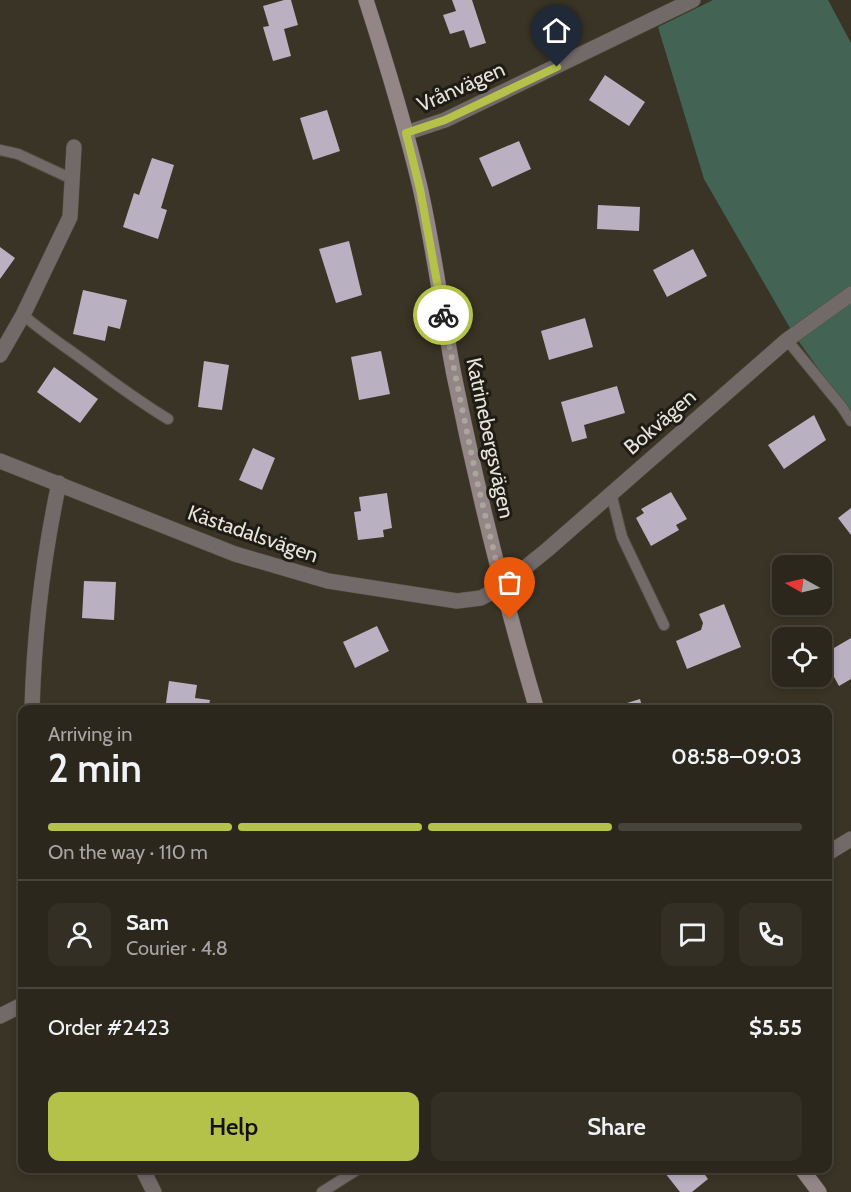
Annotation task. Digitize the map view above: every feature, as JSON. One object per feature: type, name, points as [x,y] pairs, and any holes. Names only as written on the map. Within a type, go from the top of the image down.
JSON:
[{"type":"street","name":"Katrinebergsvägen","points":[[366,0],[406,133],[420,189],[454,374],[501,587],[536,705]]},
{"type":"street","name":"Vrånvägen","points":[[406,133],[445,120],[693,0]]},
{"type":"street","points":[[0,355],[23,315],[70,216],[74,147]]},
{"type":"street","name":"Bokvägen","points":[[501,587],[787,340],[851,294]]},
{"type":"street","name":"Kästadalsvägen","points":[[0,461],[235,554],[328,581],[457,601],[481,598],[501,587]]},
{"type":"street","points":[[32,705],[34,649],[43,566],[58,483]]},
{"type":"street","points":[[832,851],[851,839]]},
{"type":"street","points":[[0,1017],[18,1007]]},
{"type":"street","points":[[144,1173],[154,1192]]},
{"type":"street","points":[[805,1173],[819,1192]]},
{"type":"lane","points":[[0,150],[18,154],[72,179]]},
{"type":"lane","points":[[23,315],[58,344],[106,376],[130,398],[168,419]]},
{"type":"lane","points":[[787,340],[843,407],[851,422]]},
{"type":"lane","points":[[612,493],[622,537],[664,625]]},
{"type":"lane","points":[[322,1192],[352,1173]]},
{"type":"green space","points":[[713,0],[828,0],[851,43],[851,414],[794,335],[704,179],[658,27]]},
{"type":"building","points":[[291,0],[298,25],[284,29],[291,56],[273,61],[263,27],[269,26],[263,6]]},
{"type":"building","points":[[452,0],[472,0],[486,43],[470,48],[464,30],[450,34],[443,15],[456,11]]},
{"type":"building","points":[[605,75],[645,102],[629,126],[589,100]]},
{"type":"building","points":[[327,110],[340,151],[313,160],[300,118]]},
{"type":"building","points":[[519,141],[531,169],[492,187],[479,158]]},
{"type":"building","points":[[152,158],[174,165],[161,208],[167,210],[158,239],[123,227],[134,193],[139,195]]},
{"type":"building","points":[[598,205],[640,207],[639,231],[597,229]]},
{"type":"building","points":[[349,241],[362,295],[336,303],[319,249]]},
{"type":"building","points":[[0,247],[15,258],[0,279]]},
{"type":"building","points":[[693,249],[707,276],[667,297],[653,270]]},
{"type":"building","points":[[83,290],[127,300],[120,329],[108,326],[105,341],[73,334]]},
{"type":"building","points":[[585,318],[593,347],[549,360],[541,331]]},
{"type":"building","points":[[381,351],[390,394],[359,400],[351,357]]},
{"type":"building","points":[[204,361],[229,365],[222,410],[198,407]]},
{"type":"building","points":[[54,367],[98,399],[80,423],[37,392]]},
{"type":"building","points":[[617,386],[625,413],[584,425],[587,438],[572,442],[561,402]]},
{"type":"building","points":[[814,415],[826,440],[784,469],[768,445]]},
{"type":"building","points":[[253,448],[275,458],[262,490],[239,480]]},
{"type":"building","points":[[671,492],[687,519],[676,525],[679,530],[651,546],[636,518],[644,513],[641,509]]},
{"type":"building","points":[[387,493],[392,528],[383,530],[384,537],[358,540],[354,512],[361,511],[359,497]]},
{"type":"building","points":[[851,508],[851,535],[838,518]]},
{"type":"building","points":[[84,581],[116,582],[114,620],[82,618]]},
{"type":"building","points":[[724,604],[741,647],[687,669],[676,641],[701,630],[703,623],[699,614]]},
{"type":"building","points":[[377,626],[389,651],[355,668],[343,642]]},
{"type":"building","points":[[851,638],[851,679],[839,686],[832,673],[832,649]]},
{"type":"building","points":[[169,681],[197,685],[195,698],[210,700],[209,705],[166,705]]},
{"type":"building","points":[[640,699],[642,705],[620,705]]},
{"type":"building","points":[[665,1173],[704,1173],[708,1179],[692,1192],[680,1192]]},
{"type":"way so far","points":[[443,315],[477,481],[510,619]]},
{"type":"route","points":[[443,315],[420,189],[406,133],[445,120],[557,67]]}]
